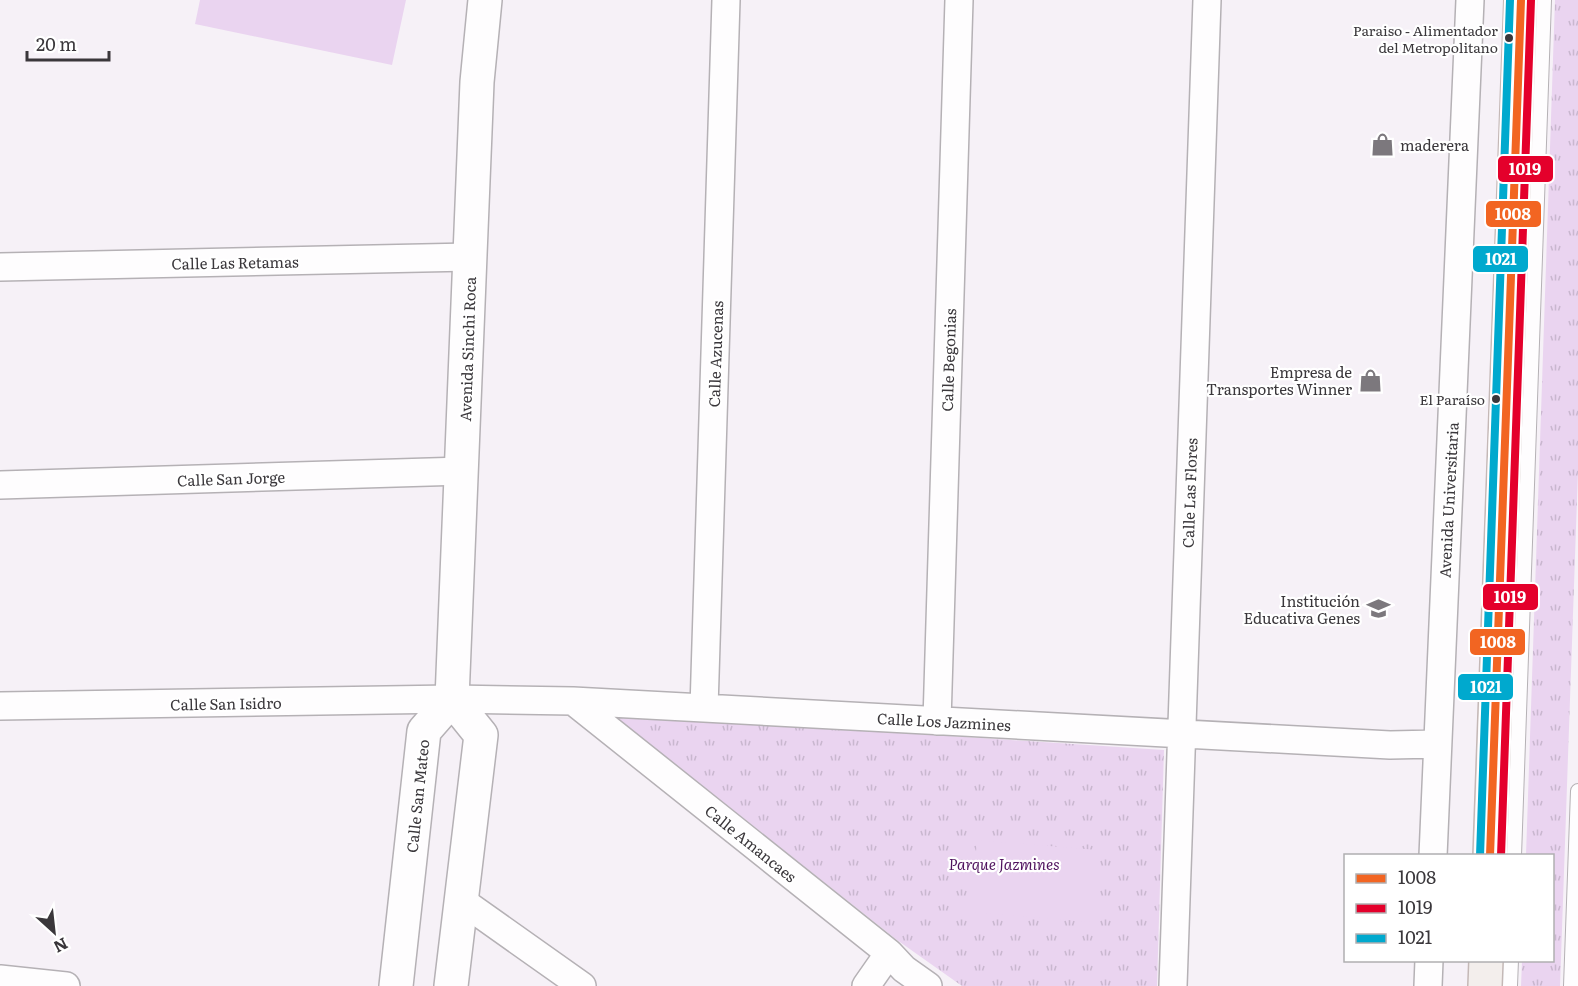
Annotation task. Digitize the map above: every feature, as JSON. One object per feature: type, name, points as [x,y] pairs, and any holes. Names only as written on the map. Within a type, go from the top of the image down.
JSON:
[{"type":"main road","points":[[1490,854],[1521,0]]},
{"type":"main road","points":[[1485,986],[1486,962]]},
{"type":"street","name":"Avenida Sinchi Roca","points":[[452,699],[477,82],[485,0]]},
{"type":"street","name":"Calle Azucenas","points":[[704,708],[726,0]]},
{"type":"street","name":"Calle Begonias","points":[[937,721],[958,0]]},
{"type":"street","name":"Calle Las Flores","points":[[1173,986],[1207,0]]},
{"type":"street","name":"Avenida Universitaria","points":[[1433,854],[1470,0]]},
{"type":"street","name":"Calle Las Retamas","points":[[0,267],[471,258]]},
{"type":"street","name":"Calle San Jorge","points":[[0,485],[463,471]]},
{"type":"street","name":"Calle Los Jazmines","points":[[452,699],[573,701],[1390,745],[1436,744]]},
{"type":"street","name":"Calle San Isidro","points":[[0,706],[452,699]]},
{"type":"street","points":[[451,986],[481,735],[452,699]]},
{"type":"street","name":"Calle San Mateo","points":[[396,986],[424,730],[452,699]]},
{"type":"street","name":"Calle Amancaes","points":[[573,701],[889,952],[904,969],[928,986]]},
{"type":"street","points":[[462,901],[582,986]]},
{"type":"street","points":[[866,986],[889,952]]},
{"type":"street","points":[[1428,986],[1429,962]]},
{"type":"street","points":[[0,979],[66,986]]},
{"type":"lane","points":[[1514,854],[1544,0]]},
{"type":"lane","points":[[1571,986],[1578,791]]},
{"type":"lane","points":[[1510,962],[1510,986]]},
{"type":"green space","points":[[200,0],[406,0],[392,65],[195,24]]},
{"type":"green space","points":[[1555,0],[1578,0],[1578,471],[1560,986],[1521,986],[1522,962],[1554,962],[1554,854],[1526,854]]},
{"type":"green space","name":"Parque Jazmines","points":[[612,714],[1164,750],[1157,986],[962,986],[897,940]]},
{"type":"green space","points":[[977,840],[1098,850],[1092,922],[971,912]]},
{"type":"transit line","name":"1021","points":[[1480,854],[1510,0]]},
{"type":"transit line","name":"1008","points":[[1490,854],[1521,0]]},
{"type":"transit line","name":"1019","points":[[1501,854],[1531,0]]},
{"type":"place","name":"Paraiso - Alimentador del Metropolitano","points":[[1509,38]]},
{"type":"place","name":"maderera","points":[[1382,144]]},
{"type":"place","name":"Empresa de Transportes Winner","points":[[1370,380]]},
{"type":"place","name":"El Paraíso","points":[[1496,399]]},
{"type":"place","name":"Institución Educativa Genes","points":[[1378,609]]}]
